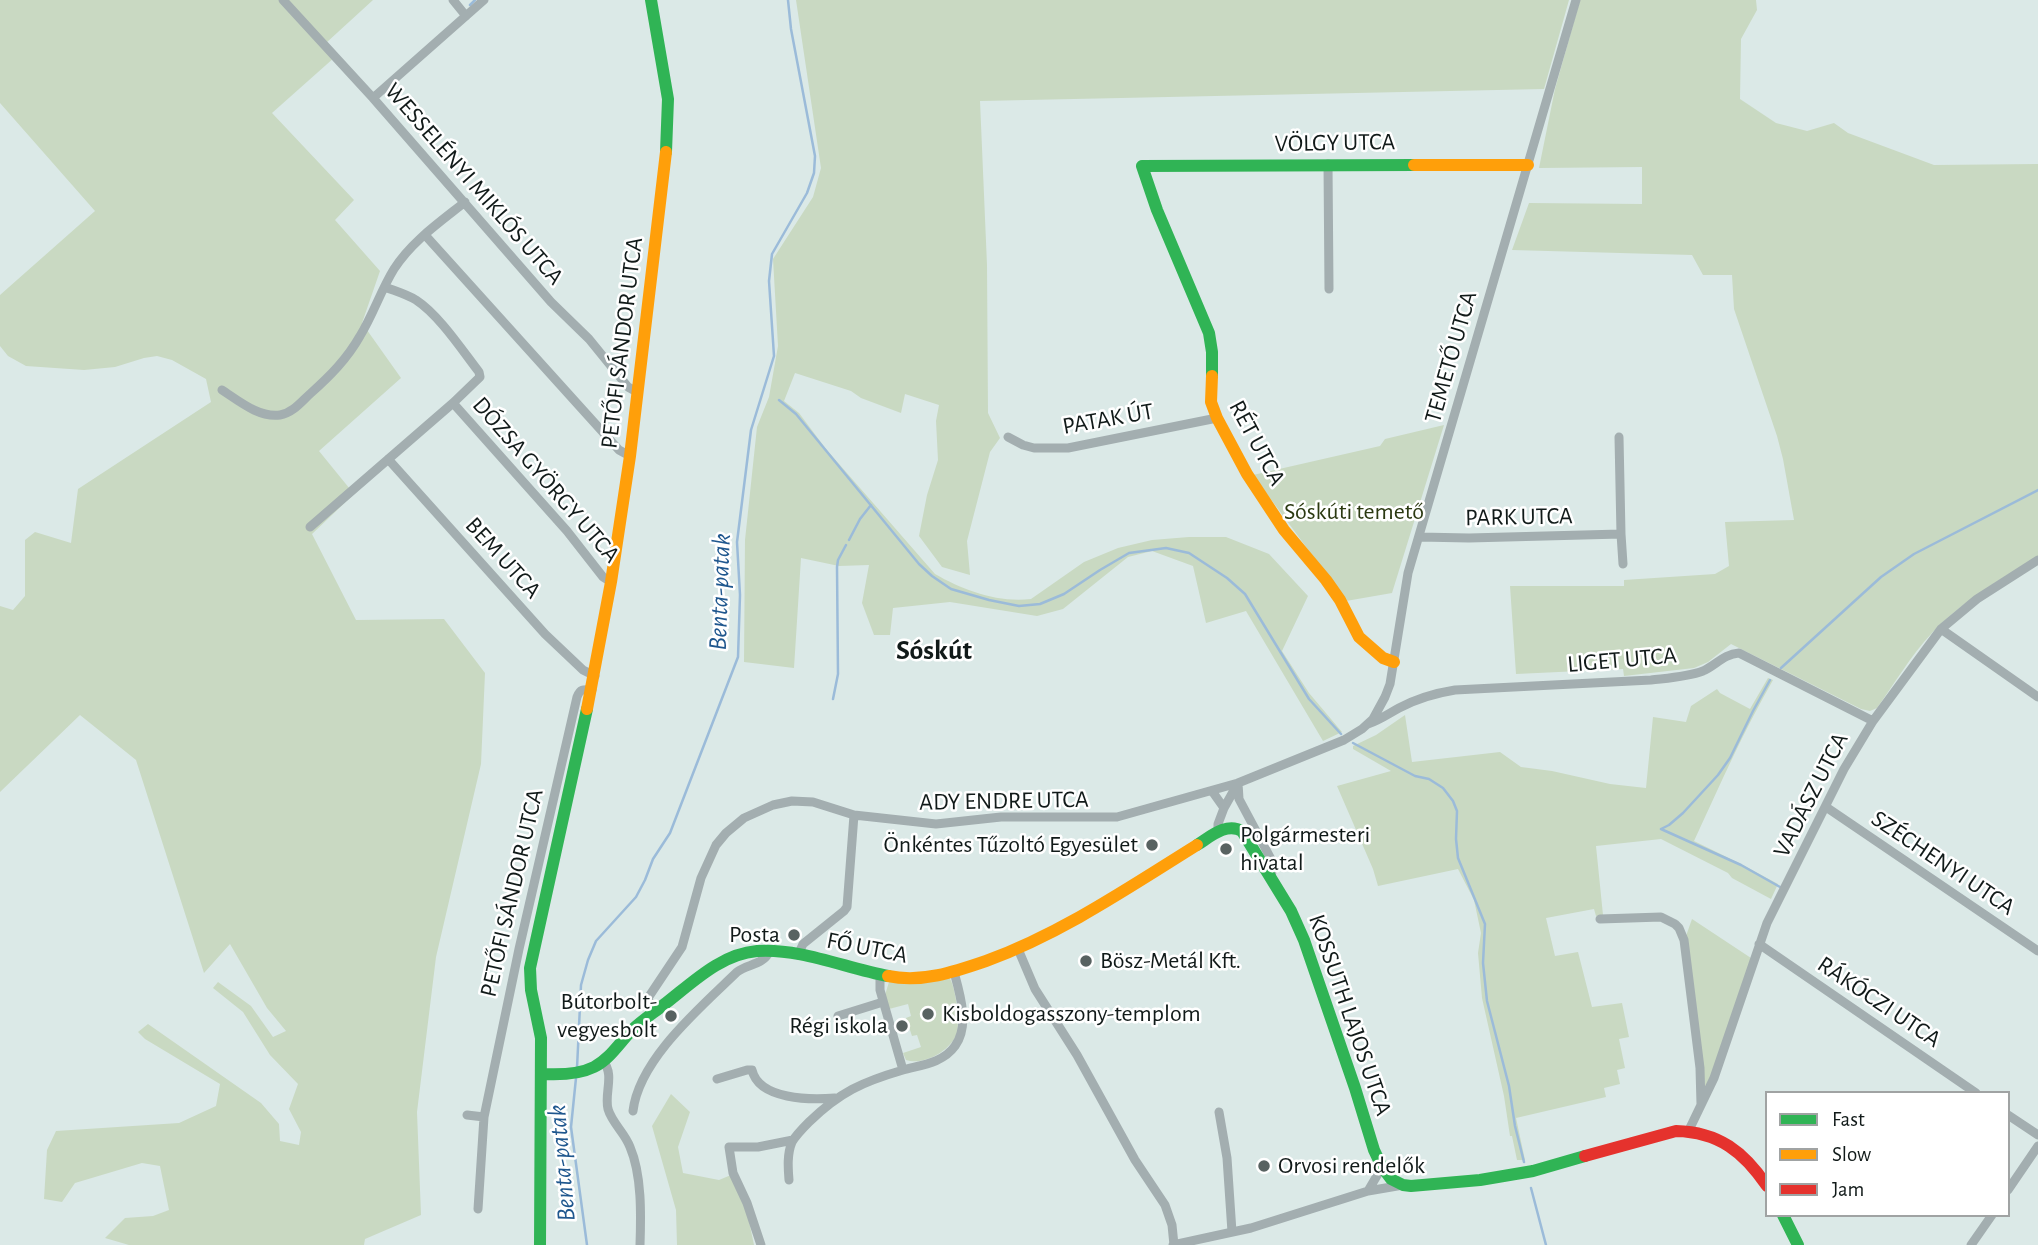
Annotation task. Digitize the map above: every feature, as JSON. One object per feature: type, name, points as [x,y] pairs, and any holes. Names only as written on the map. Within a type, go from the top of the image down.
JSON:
[{"type":"street","name":"WESSELÉNYI MIKLÓS UTCA","points":[[284,0],[551,302],[589,339],[628,387],[637,392]]},
{"type":"street","points":[[453,0],[466,16]]},
{"type":"street","points":[[373,99],[484,0]]},
{"type":"street","name":"PETŐFI SÁNDOR UTCA","points":[[540,1245],[541,1038],[531,989],[530,968],[595,676],[630,456],[667,125],[665,74],[651,0]]},
{"type":"street","name":"TEMETŐ UTCA","points":[[1368,724],[1385,697],[1394,662],[1404,595],[1419,537],[1576,0]]},
{"type":"street","points":[[1328,164],[1329,289]]},
{"type":"street","name":"VÖLGY UTCA","points":[[1142,166],[1528,164]]},
{"type":"street","name":"RÉT UTCA","points":[[1142,166],[1157,210],[1209,333],[1212,352],[1211,402],[1217,418],[1247,474],[1284,530],[1340,600],[1359,637],[1383,658],[1394,662]]},
{"type":"street","points":[[222,390],[265,414],[279,415],[294,408],[332,374],[347,356],[406,252],[465,202]]},
{"type":"street","points":[[425,235],[619,450],[630,456]]},
{"type":"street","points":[[310,527],[480,377],[451,336],[420,303],[385,287]]},
{"type":"street","name":"DÓZSA GYÖRGY UTCA","points":[[453,402],[552,514],[603,577],[611,582]]},
{"type":"street","name":"PATAK ÚT","points":[[1008,437],[1034,448],[1064,448],[1217,418]]},
{"type":"street","points":[[1619,438],[1623,564]]},
{"type":"street","name":"BEM UTCA","points":[[388,459],[545,634],[583,670],[595,676]]},
{"type":"street","name":"PARK UTCA","points":[[1419,537],[1621,534]]},
{"type":"street","name":"VADÁSZ UTCA","points":[[1689,1130],[1714,1078],[1767,923],[1844,769],[1872,721],[1941,629],[1977,599],[2038,560]]},
{"type":"street","points":[[1941,629],[2038,696]]},
{"type":"street","name":"LIGET UTCA","points":[[1238,783],[1344,740],[1399,708],[1440,693],[1676,677],[1704,670],[1726,656],[1739,653],[1872,721]]},
{"type":"street","name":"PETŐFI SÁNDOR UTCA","points":[[484,1117],[519,949],[577,697],[584,689],[592,690]]},
{"type":"street","points":[[1385,697],[1399,708]]},
{"type":"street","points":[[1218,832],[1224,808],[1238,783]]},
{"type":"street","points":[[1238,783],[1239,799],[1271,859],[1271,877]]},
{"type":"street","name":"ADY ENDRE UTCA","points":[[653,1013],[648,998],[682,947],[706,864],[720,839],[755,812],[782,803],[813,803],[854,815],[936,824],[1001,817],[1117,817],[1238,783]]},
{"type":"street","points":[[1212,791],[1224,808]]},
{"type":"street","name":"SZÉCHENYI UTCA","points":[[1826,807],[2038,951]]},
{"type":"street","points":[[798,955],[803,944],[848,906],[854,815]]},
{"type":"street","name":"KOSSUTH LAJOS UTCA","points":[[1218,832],[1234,827],[1242,830],[1291,911],[1304,940],[1382,1167]]},
{"type":"street","name":"FŐ UTCA","points":[[599,1064],[634,1028],[711,969],[730,958],[750,952],[798,955],[880,975],[914,979],[954,972],[1018,949],[1110,898],[1218,832]]},
{"type":"street","name":"VADÁSZ UTCA","points":[[1600,919],[1661,917],[1671,920],[1679,928],[1686,951],[1700,1068],[1701,1106]]},
{"type":"street","name":"RÁKÓCZI UTCA","points":[[1759,944],[1973,1091]]},
{"type":"street","points":[[1018,949],[1035,989],[1077,1055],[1135,1160],[1165,1205],[1172,1225],[1174,1245],[1251,1228],[1368,1191],[1527,1172],[1676,1131],[1689,1130],[1711,1136],[1735,1150],[1746,1159],[1765,1183]]},
{"type":"street","points":[[633,1111],[635,1097],[649,1070],[675,1032],[740,969],[761,962],[769,952]]},
{"type":"street","points":[[789,1180],[789,1157],[793,1140],[835,1098],[903,1070],[934,1062],[956,1044],[962,1028],[962,1018],[954,972]]},
{"type":"street","points":[[880,975],[883,1002],[903,1070]]},
{"type":"street","points":[[838,1016],[883,1002]]},
{"type":"street","points":[[542,1074],[584,1071],[599,1064],[609,1073],[609,1111],[634,1158],[640,1199],[640,1245]]},
{"type":"street","points":[[717,1079],[751,1070],[758,1082],[783,1094],[817,1099],[835,1098]]},
{"type":"street","points":[[817,1099],[821,1110]]},
{"type":"street","points":[[1219,1112],[1227,1158],[1231,1232]]},
{"type":"street","points":[[467,1115],[484,1117],[478,1209]]},
{"type":"street","points":[[2010,1116],[2038,1135]]},
{"type":"street","points":[[761,1245],[747,1203],[733,1173],[729,1147],[751,1147],[793,1140]]},
{"type":"street","points":[[2010,1188],[2038,1146]]},
{"type":"street","points":[[1368,1191],[1382,1167],[1391,1179],[1403,1185]]},
{"type":"street","points":[[1784,1217],[1798,1245]]},
{"type":"street","points":[[1971,1245],[1991,1217]]},
{"type":"green space","points":[[0,0],[373,0],[326,43],[335,57],[272,113],[354,200],[335,220],[380,271],[362,323],[401,378],[319,451],[354,494],[312,534],[356,620],[444,619],[485,673],[481,764],[436,957],[417,1112],[421,1215],[365,1239],[364,1245],[129,1245],[105,1238],[125,1218],[153,1216],[169,1210],[160,1166],[142,1163],[75,1183],[62,1202],[44,1199],[47,1150],[56,1131],[179,1123],[216,1106],[220,1084],[145,1039],[138,1032],[148,1024],[261,1103],[279,1124],[280,1141],[299,1145],[301,1132],[289,1109],[298,1084],[270,1055],[243,1012],[213,988],[218,982],[251,1006],[273,1037],[286,1031],[267,1008],[230,944],[204,973],[136,760],[80,715],[0,792],[0,606],[13,610],[25,596],[25,540],[35,532],[71,543],[78,489],[211,402],[206,379],[172,360],[157,356],[115,367],[84,370],[26,366],[8,356],[0,346],[0,295],[95,211],[0,103]]},
{"type":"green space","points":[[796,0],[1569,0],[1544,89],[980,101],[987,265],[988,413],[1000,438],[990,452],[967,541],[970,575],[942,567],[919,536],[927,495],[938,460],[936,421],[939,405],[905,394],[901,413],[861,398],[851,391],[795,373],[784,401],[799,413],[826,449],[935,574],[981,594],[1006,599],[1031,599],[1084,562],[1118,548],[1152,540],[1226,537],[1269,554],[1308,596],[1282,651],[1309,693],[1342,732],[1323,741],[1246,611],[1206,623],[1193,566],[1152,551],[1128,557],[1063,609],[1037,616],[950,602],[893,608],[890,635],[874,635],[862,603],[869,565],[839,566],[801,558],[794,668],[744,662],[745,540],[757,427],[769,397],[778,346],[773,259],[813,197],[821,168]]},
{"type":"green space","points":[[1580,0],[1756,0],[1757,10],[1741,39],[1740,99],[1776,123],[1807,131],[1834,123],[1848,133],[1934,165],[2038,164],[2038,556],[1982,591],[1944,621],[1917,650],[1877,708],[1870,711],[1861,709],[1731,644],[1708,662],[1694,668],[1624,676],[1623,669],[1516,674],[1510,586],[1624,586],[1624,580],[1715,574],[1729,566],[1725,522],[1794,520],[1777,436],[1734,309],[1732,275],[1703,275],[1692,255],[1512,250],[1529,203],[1642,204],[1642,167],[1539,168],[1555,89]]},
{"type":"green space","name":"Sóskúti temető","points":[[1444,425],[1392,593],[1346,601],[1253,475],[1380,446],[1385,439]]},
{"type":"green space","points":[[1768,678],[1773,680],[1741,740],[1694,841],[1778,884],[1771,899],[1732,878],[1728,873],[1661,839],[1596,846],[1603,915],[1596,916],[1594,909],[1546,918],[1555,956],[1578,952],[1592,1007],[1622,1003],[1629,1037],[1619,1039],[1625,1068],[1617,1070],[1620,1084],[1604,1088],[1606,1097],[1516,1118],[1525,1160],[1517,1160],[1482,998],[1478,953],[1481,933],[1474,900],[1458,869],[1378,886],[1337,786],[1391,771],[1353,749],[1353,746],[1376,735],[1405,715],[1412,762],[1500,752],[1521,767],[1646,788],[1653,717],[1686,722],[1691,706],[1717,689],[1750,709]]},
{"type":"green space","points":[[1692,919],[1751,958],[1711,1078],[1705,1087],[1686,936]]},
{"type":"green space","points":[[949,977],[954,988],[958,1013],[958,1028],[954,1040],[936,1056],[920,1061],[906,1060],[903,1053],[921,1047],[917,1035],[912,1036],[906,1018],[911,1016],[908,1004],[889,1009],[885,995],[889,982]]},
{"type":"green space","points":[[671,1094],[690,1112],[678,1147],[683,1173],[719,1180],[731,1175],[746,1207],[754,1245],[677,1245],[676,1210],[652,1126]]},
{"type":"waterway","points":[[470,5],[475,0]]},
{"type":"waterway","name":"Benta-patak","points":[[577,1068],[581,985],[588,960],[596,941],[636,897],[653,859],[670,833],[738,657],[740,595],[737,542],[751,430],[774,356],[769,281],[772,254],[807,193],[814,173],[815,156],[788,0]]},
{"type":"waterway","points":[[779,400],[796,414],[919,564],[951,589],[1019,606],[1040,604],[1064,594],[1129,553],[1166,548],[1189,553],[1227,578],[1245,594],[1309,699],[1341,734]]},
{"type":"waterway","points":[[1781,668],[1881,577],[1914,554],[2038,490]]},
{"type":"waterway","points":[[849,540],[871,505]]},
{"type":"waterway","points":[[833,699],[838,674],[837,567],[846,545]]},
{"type":"waterway","points":[[1661,829],[1683,813],[1718,775],[1730,758],[1770,680]]},
{"type":"waterway","points":[[1353,743],[1415,776],[1429,779],[1443,788],[1453,801],[1457,811],[1458,858],[1485,924],[1483,963],[1487,1001],[1509,1086],[1524,1162]]},
{"type":"waterway","points":[[1661,829],[1741,865],[1780,887]]},
{"type":"waterway","name":"Benta-patak","points":[[576,1078],[571,1127],[587,1245]]},
{"type":"waterway","points":[[1531,1188],[1546,1245]]},
{"type":"traffic: fast","points":[[651,0],[668,99],[666,152]]},
{"type":"traffic: fast","points":[[1212,376],[1209,333],[1157,210],[1142,166],[1414,165]]},
{"type":"traffic: fast","points":[[540,1245],[541,1038],[531,990],[530,968],[587,709]]},
{"type":"traffic: fast","points":[[1197,845],[1224,829],[1242,831],[1291,911],[1304,940],[1374,1150],[1391,1179],[1411,1186],[1480,1180],[1533,1171],[1585,1156]]},
{"type":"traffic: fast","points":[[542,1074],[575,1073],[600,1064],[636,1026],[697,978],[731,957],[744,953],[790,953],[888,976]]},
{"type":"traffic: fast","points":[[1784,1217],[1798,1245]]},
{"type":"traffic: slow","points":[[587,709],[611,582],[630,456],[666,152]]},
{"type":"traffic: slow","points":[[1414,165],[1528,165]]},
{"type":"traffic: slow","points":[[1212,376],[1211,402],[1247,474],[1284,530],[1340,600],[1359,637],[1383,658],[1394,662]]},
{"type":"traffic: slow","points":[[888,976],[913,978],[938,975],[1014,950],[1094,909],[1197,845]]},
{"type":"traffic: jam","points":[[1585,1156],[1676,1131],[1691,1132],[1729,1146],[1749,1163],[1765,1183]]},
{"type":"place","name":"Önkéntes Tűzoltó Egyesület","points":[[1152,845]]},
{"type":"place","name":"Polgármesteri hivatal","points":[[1226,849]]},
{"type":"place","name":"Posta","points":[[794,935]]},
{"type":"place","name":"Bösz-Metál Kft.","points":[[1086,961]]},
{"type":"place","name":"Kisboldogasszony-templom","points":[[928,1014]]},
{"type":"place","name":"Bútorbolt- vegyesbolt","points":[[671,1016]]},
{"type":"place","name":"Régi iskola","points":[[902,1026]]},
{"type":"place","name":"Orvosi rendelők","points":[[1264,1166]]},
{"type":"district","name":"Sóskút","points":[[934,651]]}]
